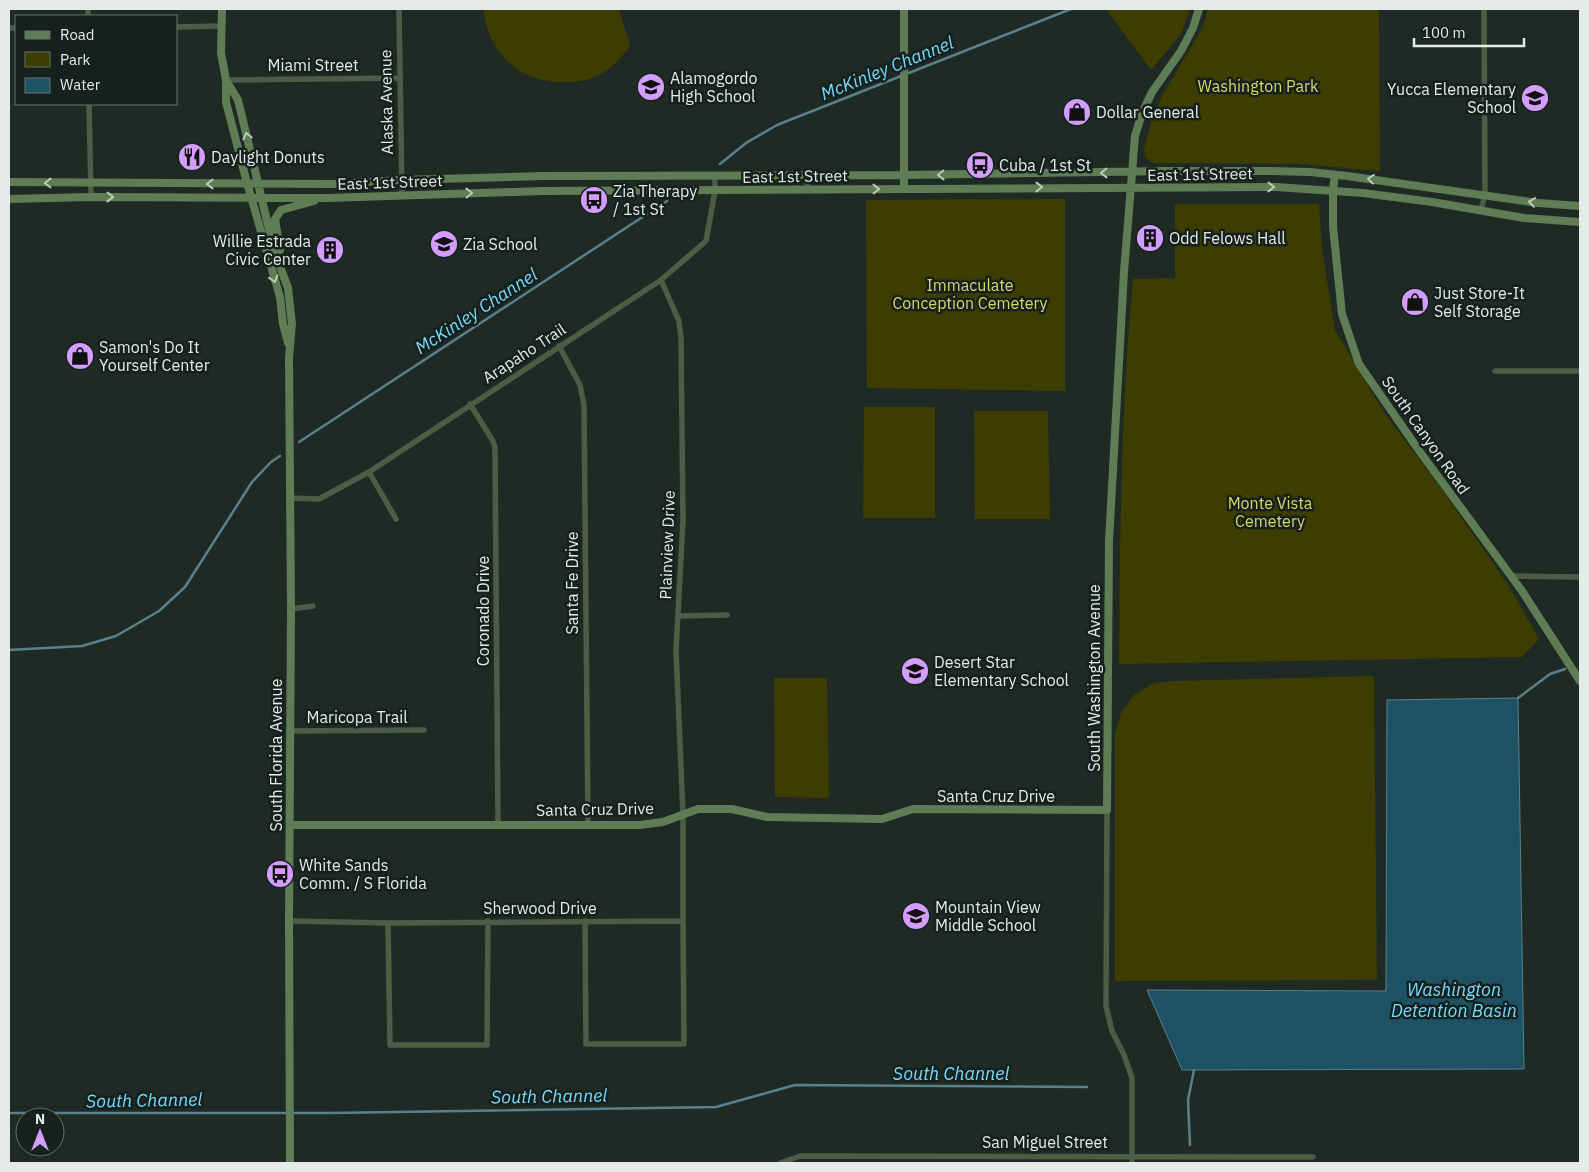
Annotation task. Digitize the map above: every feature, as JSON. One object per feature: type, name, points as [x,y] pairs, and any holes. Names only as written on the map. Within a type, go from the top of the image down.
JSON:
[{"type":"main road","points":[[222,9],[221,53],[226,80]]},
{"type":"main road","points":[[904,9],[904,189]]},
{"type":"main road","name":"South Washington Avenue","points":[[1107,810],[1109,541],[1124,272],[1136,136],[1142,113],[1152,92],[1181,51],[1193,28],[1199,9]]},
{"type":"main road","name":"South Florida Avenue","points":[[226,80],[226,102],[251,199],[280,298],[283,324],[289,347]]},
{"type":"main road","name":"South Florida Avenue","points":[[226,80],[238,100],[274,250],[288,288],[292,324],[289,347],[291,609],[290,1163]]},
{"type":"main road","name":"East 1st Street","points":[[9,182],[335,184],[543,176],[1271,171],[1310,172],[1538,203],[1580,206]]},
{"type":"main road","name":"South Canyon Road","points":[[1335,175],[1333,227],[1342,314],[1359,364],[1510,576],[1580,681]]},
{"type":"main road","name":"East 1st Street","points":[[9,198],[91,196],[251,199],[543,191],[1276,187],[1333,190],[1432,202],[1524,218],[1580,222]]},
{"type":"main road","points":[[288,288],[286,272],[278,245],[276,219],[281,210],[328,198]]},
{"type":"main road","name":"Santa Cruz Drive","points":[[290,826],[640,826],[663,822],[698,809],[732,809],[766,817],[882,819],[913,810],[1107,810]]},
{"type":"street","name":"Alaska Avenue","points":[[399,9],[402,194]]},
{"type":"street","points":[[1481,210],[1485,195],[1484,9]]},
{"type":"street","points":[[178,27],[222,26]]},
{"type":"street","name":"Miami Street","points":[[226,80],[400,78]]},
{"type":"street","points":[[89,105],[91,196]]},
{"type":"street","name":"Arapaho Trail","points":[[290,498],[319,498],[369,472],[661,280],[706,241],[715,191],[715,175]]},
{"type":"street","points":[[806,190],[808,175]]},
{"type":"street","name":"Plainview Drive","points":[[661,280],[679,321],[681,338],[683,521],[676,650],[683,814]]},
{"type":"street","name":"Santa Fe Drive","points":[[559,346],[580,385],[584,405],[588,825]]},
{"type":"street","points":[[1495,371],[1580,371]]},
{"type":"street","name":"Coronado Drive","points":[[470,404],[493,441],[495,448],[498,825]]},
{"type":"street","points":[[369,472],[396,518]]},
{"type":"street","points":[[1510,576],[1580,577]]},
{"type":"street","points":[[291,609],[313,606]]},
{"type":"street","points":[[678,616],[728,616]]},
{"type":"street","name":"Maricopa Trail","points":[[290,731],[424,730]]},
{"type":"street","name":"South Washington Avenue","points":[[1107,810],[1106,1006],[1112,1031],[1124,1055],[1132,1078],[1132,1163]]},
{"type":"street","points":[[585,921],[586,1044],[684,1044],[683,814]]},
{"type":"street","name":"Sherwood Drive","points":[[289,921],[388,923],[683,921]]},
{"type":"street","points":[[388,923],[390,1045],[487,1045],[488,922]]},
{"type":"street","name":"San Miguel Street","points":[[782,1163],[800,1156],[1132,1156],[1244,1160],[1313,1157]]},
{"type":"green space","points":[[483,9],[619,9],[630,46],[612,66],[594,77],[574,82],[543,80],[529,76],[506,60],[491,37]]},
{"type":"green space","name":"Washington Park","points":[[1106,9],[1190,9],[1181,34],[1151,70]]},
{"type":"green space","name":"Washington Park","points":[[1208,9],[1379,9],[1380,171],[1300,164],[1153,163],[1145,157],[1144,149],[1153,116],[1162,96],[1197,37]]},
{"type":"green space","name":"Immaculate Conception Cemetery","points":[[1065,199],[1065,391],[867,388],[866,200]]},
{"type":"green space","name":"Monte Vista Cemetery","points":[[1175,204],[1319,204],[1322,248],[1335,330],[1385,414],[1440,487],[1509,586],[1539,639],[1522,657],[1119,664],[1124,423],[1133,279],[1175,278]]},
{"type":"green space","points":[[864,407],[935,407],[935,518],[863,518]]},
{"type":"green space","points":[[974,411],[1048,411],[1050,519],[975,519]]},
{"type":"green space","points":[[1374,676],[1377,980],[1115,981],[1115,733],[1121,713],[1134,695],[1154,683],[1175,681]]},
{"type":"green space","points":[[774,678],[827,678],[829,798],[775,797]]},
{"type":"water","name":"Washington Detention Basin","points":[[1518,698],[1524,1069],[1182,1070],[1147,990],[1386,991],[1387,700]]},
{"type":"waterway","name":"McKinley Channel","points":[[720,164],[746,143],[777,125],[1071,9]]},
{"type":"waterway","name":"McKinley Channel","points":[[299,442],[667,201]]},
{"type":"waterway","name":"McKinley Channel","points":[[9,650],[82,646],[116,636],[159,611],[185,587],[252,482],[271,462],[280,456]]},
{"type":"waterway","name":"South Channel","points":[[1518,698],[1550,674],[1565,669]]},
{"type":"waterway","points":[[1190,1145],[1188,1100],[1194,1070]]},
{"type":"waterway","name":"South Channel","points":[[9,1113],[330,1113],[716,1107],[795,1085],[1087,1087]]},
{"type":"place","name":"Alamogordo High School","points":[[651,87]]},
{"type":"place","name":"Yucca Elementary School","points":[[1535,98]]},
{"type":"place","name":"Dollar General","points":[[1077,112]]},
{"type":"place","name":"Daylight Donuts","points":[[192,157]]},
{"type":"place","name":"Cuba / 1st St","points":[[980,165]]},
{"type":"place","name":"Zia Therapy / 1st St","points":[[594,200]]},
{"type":"place","name":"Odd Felows Hall","points":[[1150,238]]},
{"type":"place","name":"Zia School","points":[[444,244]]},
{"type":"place","name":"Willie Estrada Civic Center","points":[[330,250]]},
{"type":"place","name":"Just Store-It Self Storage","points":[[1415,302]]},
{"type":"place","name":"Samon's Do It Yourself Center","points":[[80,356]]},
{"type":"place","name":"Desert Star Elementary School","points":[[915,671]]},
{"type":"place","name":"White Sands Comm. / S Florida","points":[[280,874]]},
{"type":"place","name":"Mountain View Middle School","points":[[916,916]]}]
